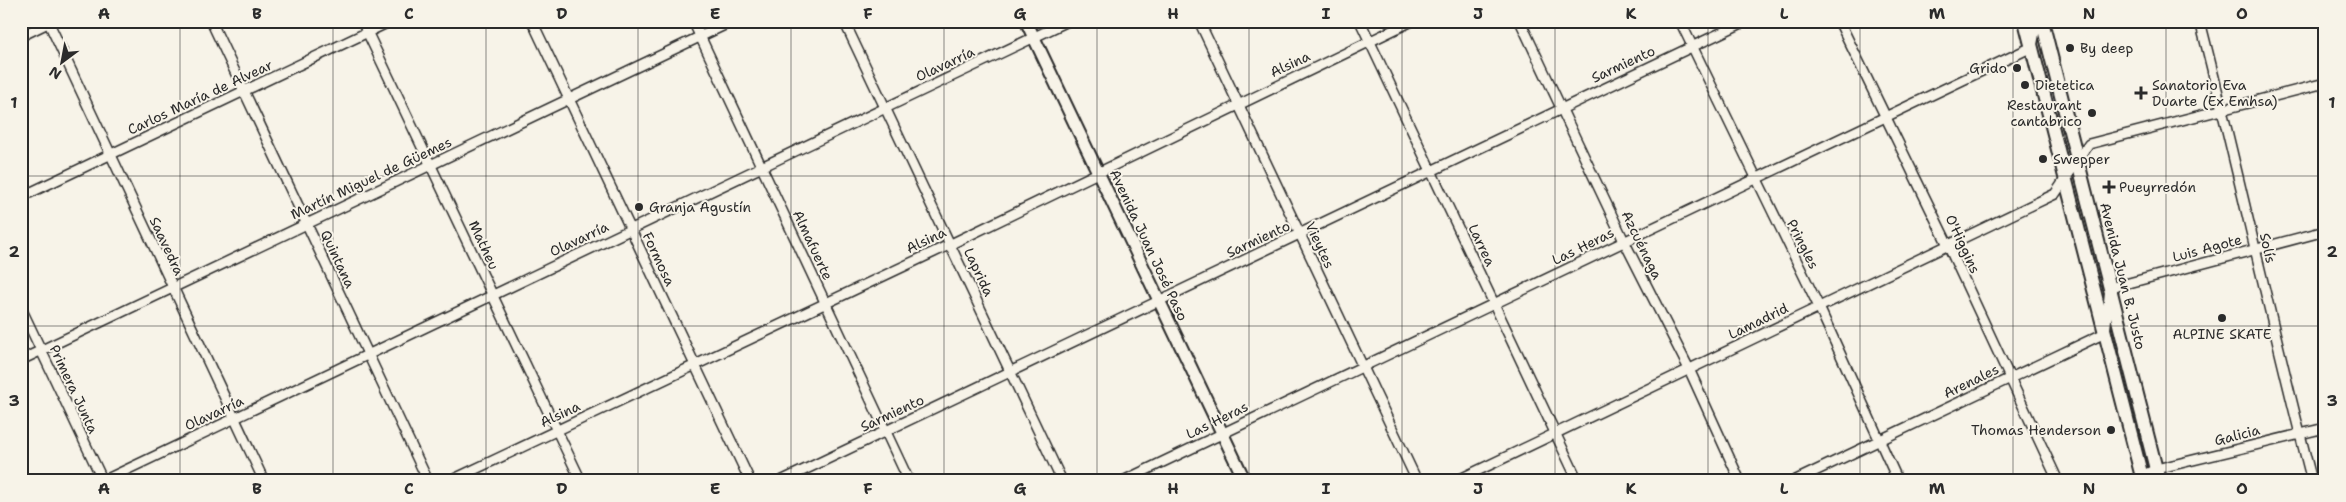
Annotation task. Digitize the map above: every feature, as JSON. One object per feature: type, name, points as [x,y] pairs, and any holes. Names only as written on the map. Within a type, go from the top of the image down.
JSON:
[{"type":"main road","name":"Avenida Juan José Paso","points":[[1026,21],[1245,481]]},
{"type":"main road","points":[[2025,21],[2105,334],[2138,479]]},
{"type":"main road","name":"Avenida Juan B. Justo","points":[[2042,21],[2158,475]]},
{"type":"street","name":"Quintana","points":[[211,21],[428,481]]},
{"type":"street","name":"Matheu","points":[[362,21],[581,481]]},
{"type":"street","name":"Carlos María de Alvear","points":[[21,197],[391,21]]},
{"type":"street","name":"Formosa","points":[[532,21],[750,481]]},
{"type":"street","name":"Almafuerte","points":[[693,21],[909,481]]},
{"type":"street","name":"Martín Miguel de Güemes","points":[[21,360],[734,21]]},
{"type":"street","name":"Laprida","points":[[844,21],[1062,481]]},
{"type":"street","name":"Olavarría","points":[[103,481],[1068,21]]},
{"type":"street","name":"Vieytes","points":[[1199,21],[1417,481]]},
{"type":"street","name":"Larrea","points":[[1360,21],[1578,481]]},
{"type":"street","name":"Alsina","points":[[450,481],[950,244],[1412,21]]},
{"type":"street","name":"Azcuénaga","points":[[1520,21],[1624,241],[1689,369],[1740,481]]},
{"type":"street","name":"Pringles","points":[[1680,21],[1755,179],[1819,307],[1898,481]]},
{"type":"street","name":"Sarmiento","points":[[781,481],[1746,21]]},
{"type":"street","name":"O'Higgins","points":[[1839,21],[1948,245],[2058,481]]},
{"type":"street","points":[[2032,47],[2037,21]]},
{"type":"street","name":"Solís","points":[[2200,21],[2254,250],[2312,481]]},
{"type":"street","points":[[21,36],[50,22]]},
{"type":"street","name":"Saavedra","points":[[50,22],[109,155],[264,481]]},
{"type":"street","name":"Las Heras","points":[[1122,481],[2032,47]]},
{"type":"street","name":"Lamadrid","points":[[1456,481],[2055,194],[2089,144],[2325,83]]},
{"type":"street","name":"Luis Agote","points":[[2110,288],[2325,231]]},
{"type":"street","points":[[2105,334],[2110,288]]},
{"type":"street","name":"Primera Junta","points":[[21,308],[103,481]]},
{"type":"street","name":"Arenales","points":[[1794,481],[2105,334]]},
{"type":"street","name":"Galicia","points":[[2138,479],[2325,428]]},
{"type":"place","name":"By deep","points":[[2070,48]]},
{"type":"place","name":"Grido","points":[[2017,68]]},
{"type":"place","name":"Dietetica","points":[[2025,85]]},
{"type":"place","name":"Sanatorio Eva Duarte (Ex Emhsa)","points":[[2141,93]]},
{"type":"place","name":"Restaurant cantabrico","points":[[2092,113]]},
{"type":"place","name":"Swepper","points":[[2043,159]]},
{"type":"place","name":"Pueyrredón","points":[[2109,187]]},
{"type":"place","name":"Granja Agustín","points":[[639,207]]},
{"type":"place","name":"ALPINE SKATE","points":[[2222,318]]},
{"type":"place","name":"Thomas Henderson","points":[[2111,430]]}]
